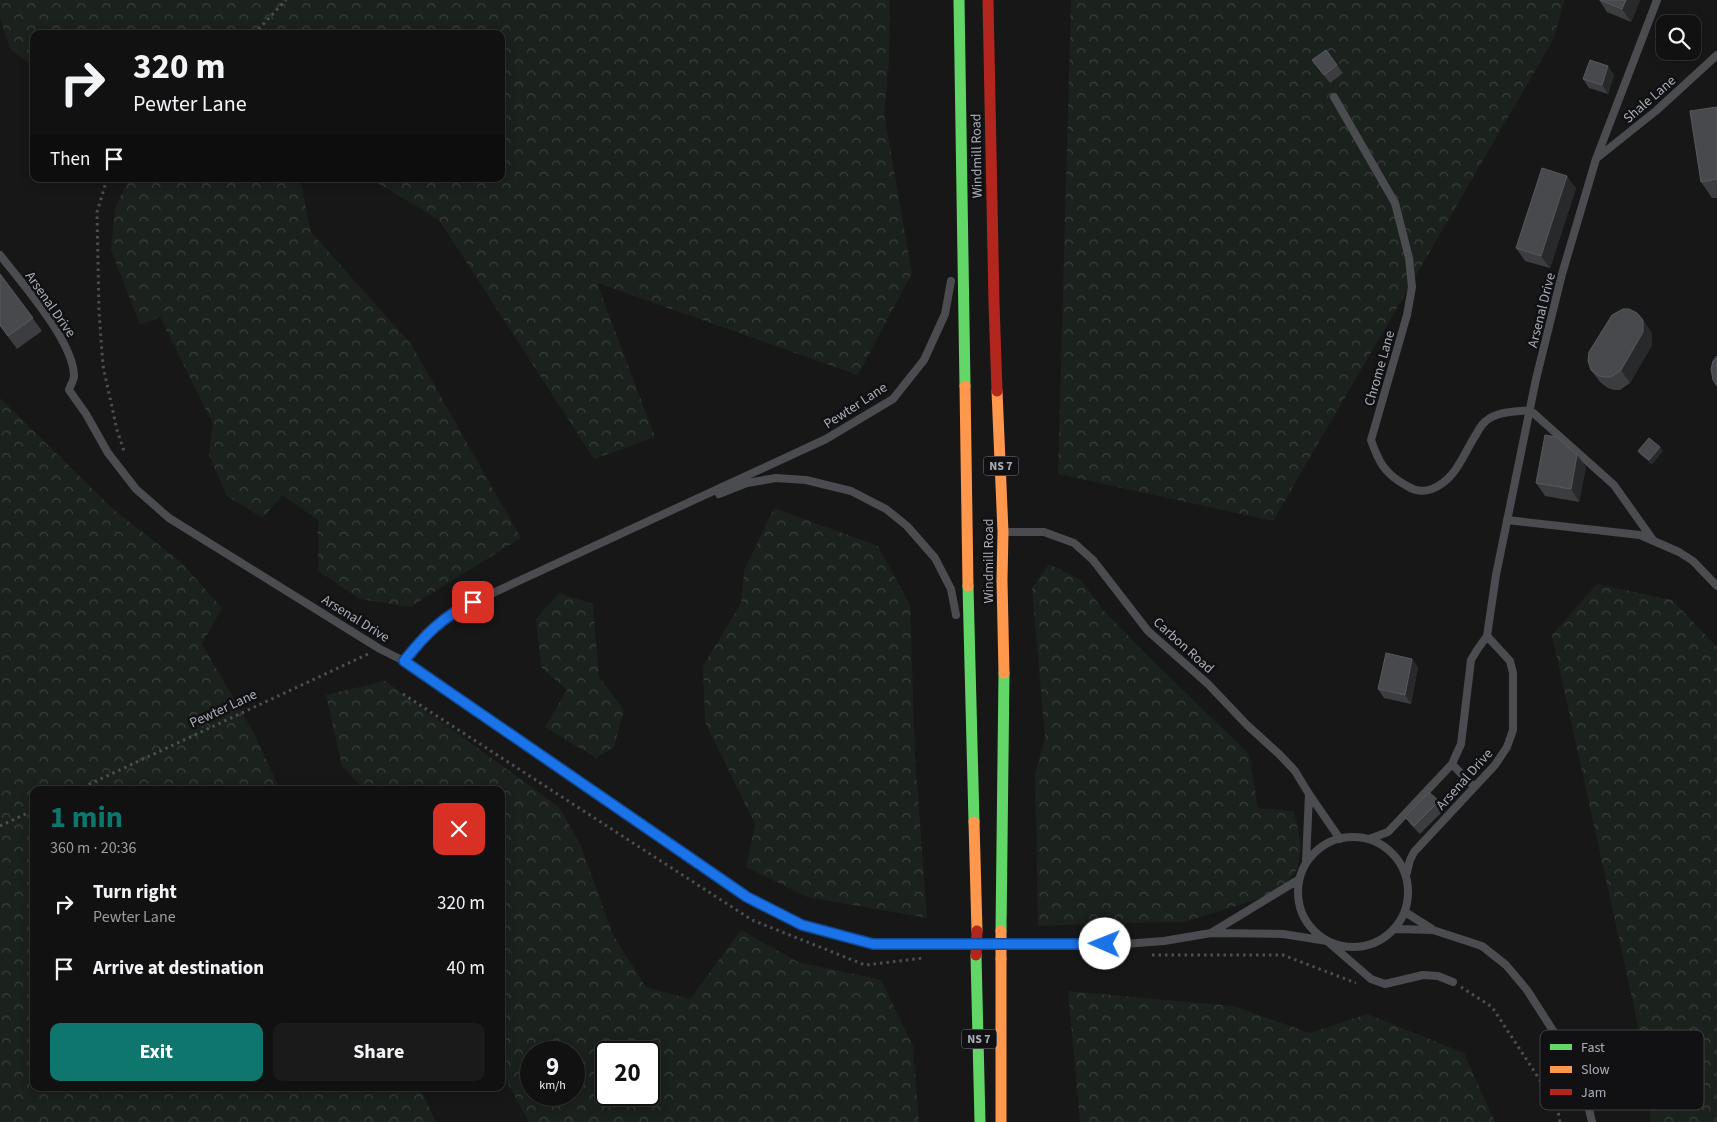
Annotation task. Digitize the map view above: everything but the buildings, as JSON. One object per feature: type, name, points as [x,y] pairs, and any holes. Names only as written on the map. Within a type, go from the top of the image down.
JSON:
[{"type":"highway","name":"Windmill Road","points":[[959,0],[968,646],[977,931],[980,1122]]},
{"type":"highway","name":"Windmill Road","points":[[988,0],[994,304],[1003,532],[1001,1122]]},
{"type":"lane","name":"Arsenal Drive","points":[[1370,839],[1388,832],[1452,764],[1461,744],[1472,660],[1488,636],[1496,575],[1530,410],[1562,274],[1596,159],[1657,0]]},
{"type":"lane","name":"Shale Lane","points":[[1596,159],[1658,110],[1717,56]]},
{"type":"lane","points":[[954,259],[955,112],[960,78]]},
{"type":"lane","name":"Chrome Lane","points":[[1334,97],[1395,203],[1409,258],[1412,287],[1407,315],[1370,440],[1384,470],[1411,489],[1425,492],[1451,478],[1484,422],[1495,415],[1530,410]]},
{"type":"lane","name":"Arsenal Drive","points":[[0,255],[46,314],[70,354],[74,377],[69,390],[86,414],[108,453],[136,489],[169,518],[380,649],[404,661],[747,897],[802,925],[873,944],[986,945]]},
{"type":"lane","name":"Pewter Lane","points":[[404,661],[425,634],[456,610],[826,439],[893,399],[924,360],[945,314],[953,268]]},
{"type":"lane","points":[[1530,410],[1614,485],[1653,540]]},
{"type":"lane","name":"Pewter Lane","points":[[663,514],[747,483],[776,478],[806,480],[851,491],[886,509],[908,526],[935,558],[951,589],[958,625]]},
{"type":"lane","points":[[1508,520],[1640,535],[1679,552],[1693,562],[1717,586]]},
{"type":"lane","name":"Carbon Road","points":[[1003,532],[1044,532],[1074,543],[1093,560],[1148,631],[1208,684],[1295,771],[1308,794],[1340,839]]},
{"type":"lane","name":"Arsenal Drive","points":[[1406,876],[1414,852],[1495,765],[1507,747],[1514,730],[1513,673],[1510,661],[1488,636]]},
{"type":"lane","points":[[961,653],[967,750],[972,776]]},
{"type":"lane","points":[[1452,764],[1474,787]]},
{"type":"lane","points":[[1306,862],[1308,794]]},
{"type":"lane","points":[[996,945],[1164,942],[1212,932],[1283,934],[1327,941],[1345,947],[1364,947],[1381,940],[1395,929],[1405,912],[1409,894],[1406,876],[1398,860],[1386,847],[1370,839],[1352,837],[1334,840],[1318,849],[1306,862],[1298,880],[1298,896],[1302,914],[1312,930],[1327,941],[1371,979],[1385,984],[1422,975],[1438,976],[1453,982]]},
{"type":"lane","points":[[1212,932],[1298,880]]},
{"type":"lane","points":[[1405,912],[1433,930],[1482,946],[1506,965],[1527,990],[1553,1030]]},
{"type":"lane","points":[[1395,929],[1433,930]]},
{"type":"path","points":[[258,30],[286,0]]},
{"type":"path","points":[[106,182],[97,212],[99,312],[104,366],[116,430],[125,455]]},
{"type":"path","name":"Pewter Lane","points":[[85,786],[380,649]]},
{"type":"path","points":[[0,826],[30,812]]},
{"type":"green space","points":[[0,0],[890,0],[889,61],[884,114],[912,273],[858,375],[597,283],[655,437],[594,459],[439,220],[376,182],[505,182],[505,30],[30,30],[30,64],[11,50],[0,19]]},
{"type":"green space","points":[[1071,0],[1565,0],[1553,40],[1273,521],[1058,474]]},
{"type":"green space","points":[[128,182],[301,182],[311,232],[411,344],[521,538],[410,607],[360,599],[318,571],[318,520],[282,495],[263,518],[227,496],[209,455],[213,424],[160,317],[140,325],[111,250],[115,208]]},
{"type":"green space","points":[[0,398],[113,509],[182,563],[222,608],[202,644],[254,733],[278,786],[30,786],[30,1091],[421,1091],[436,1122],[0,1122]]},
{"type":"green space","points":[[774,508],[878,546],[910,605],[915,756],[927,918],[807,897],[746,867],[755,824],[705,722],[703,666],[741,603],[744,571]]},
{"type":"green space","points":[[1049,564],[1081,580],[1103,610],[1249,754],[1258,808],[1294,811],[1301,845],[1298,868],[1280,892],[1185,922],[1038,926],[1035,774],[1045,738],[1032,588]]},
{"type":"green space","points":[[1597,584],[1672,600],[1717,647],[1717,1122],[1651,1122],[1649,1110],[1704,1110],[1704,1030],[1638,1030],[1552,635]]},
{"type":"green space","points":[[559,593],[593,604],[599,677],[624,710],[614,747],[596,758],[545,727],[567,690],[541,667],[536,619]]},
{"type":"green space","points":[[385,681],[559,807],[581,846],[613,935],[646,987],[690,999],[741,930],[798,962],[881,980],[913,1046],[919,1122],[529,1122],[520,1106],[585,1106],[585,1041],[520,1041],[520,1106],[505,1078],[505,786],[360,785],[342,766],[326,695]]},
{"type":"green space","points":[[1068,991],[1233,1006],[1310,1033],[1367,1014],[1464,1053],[1495,1122],[1080,1122]]},
{"type":"traffic: fast","points":[[959,0],[965,386]]},
{"type":"traffic: fast","points":[[968,586],[974,822]]},
{"type":"traffic: fast","points":[[1001,931],[1004,673]]},
{"type":"traffic: fast","points":[[976,955],[980,1122]]},
{"type":"traffic: slow","points":[[965,386],[968,586]]},
{"type":"traffic: slow","points":[[997,391],[1003,532],[1004,673]]},
{"type":"traffic: slow","points":[[974,822],[977,931]]},
{"type":"traffic: slow","points":[[1001,931],[1001,959]]},
{"type":"traffic: slow","points":[[1001,959],[1001,1122]]},
{"type":"traffic: jam","points":[[988,0],[997,391]]},
{"type":"traffic: jam","points":[[976,955],[977,931]]},
{"type":"route","points":[[473,602],[456,610],[425,634],[404,661],[747,897],[802,925],[873,944],[1105,944]]}]
